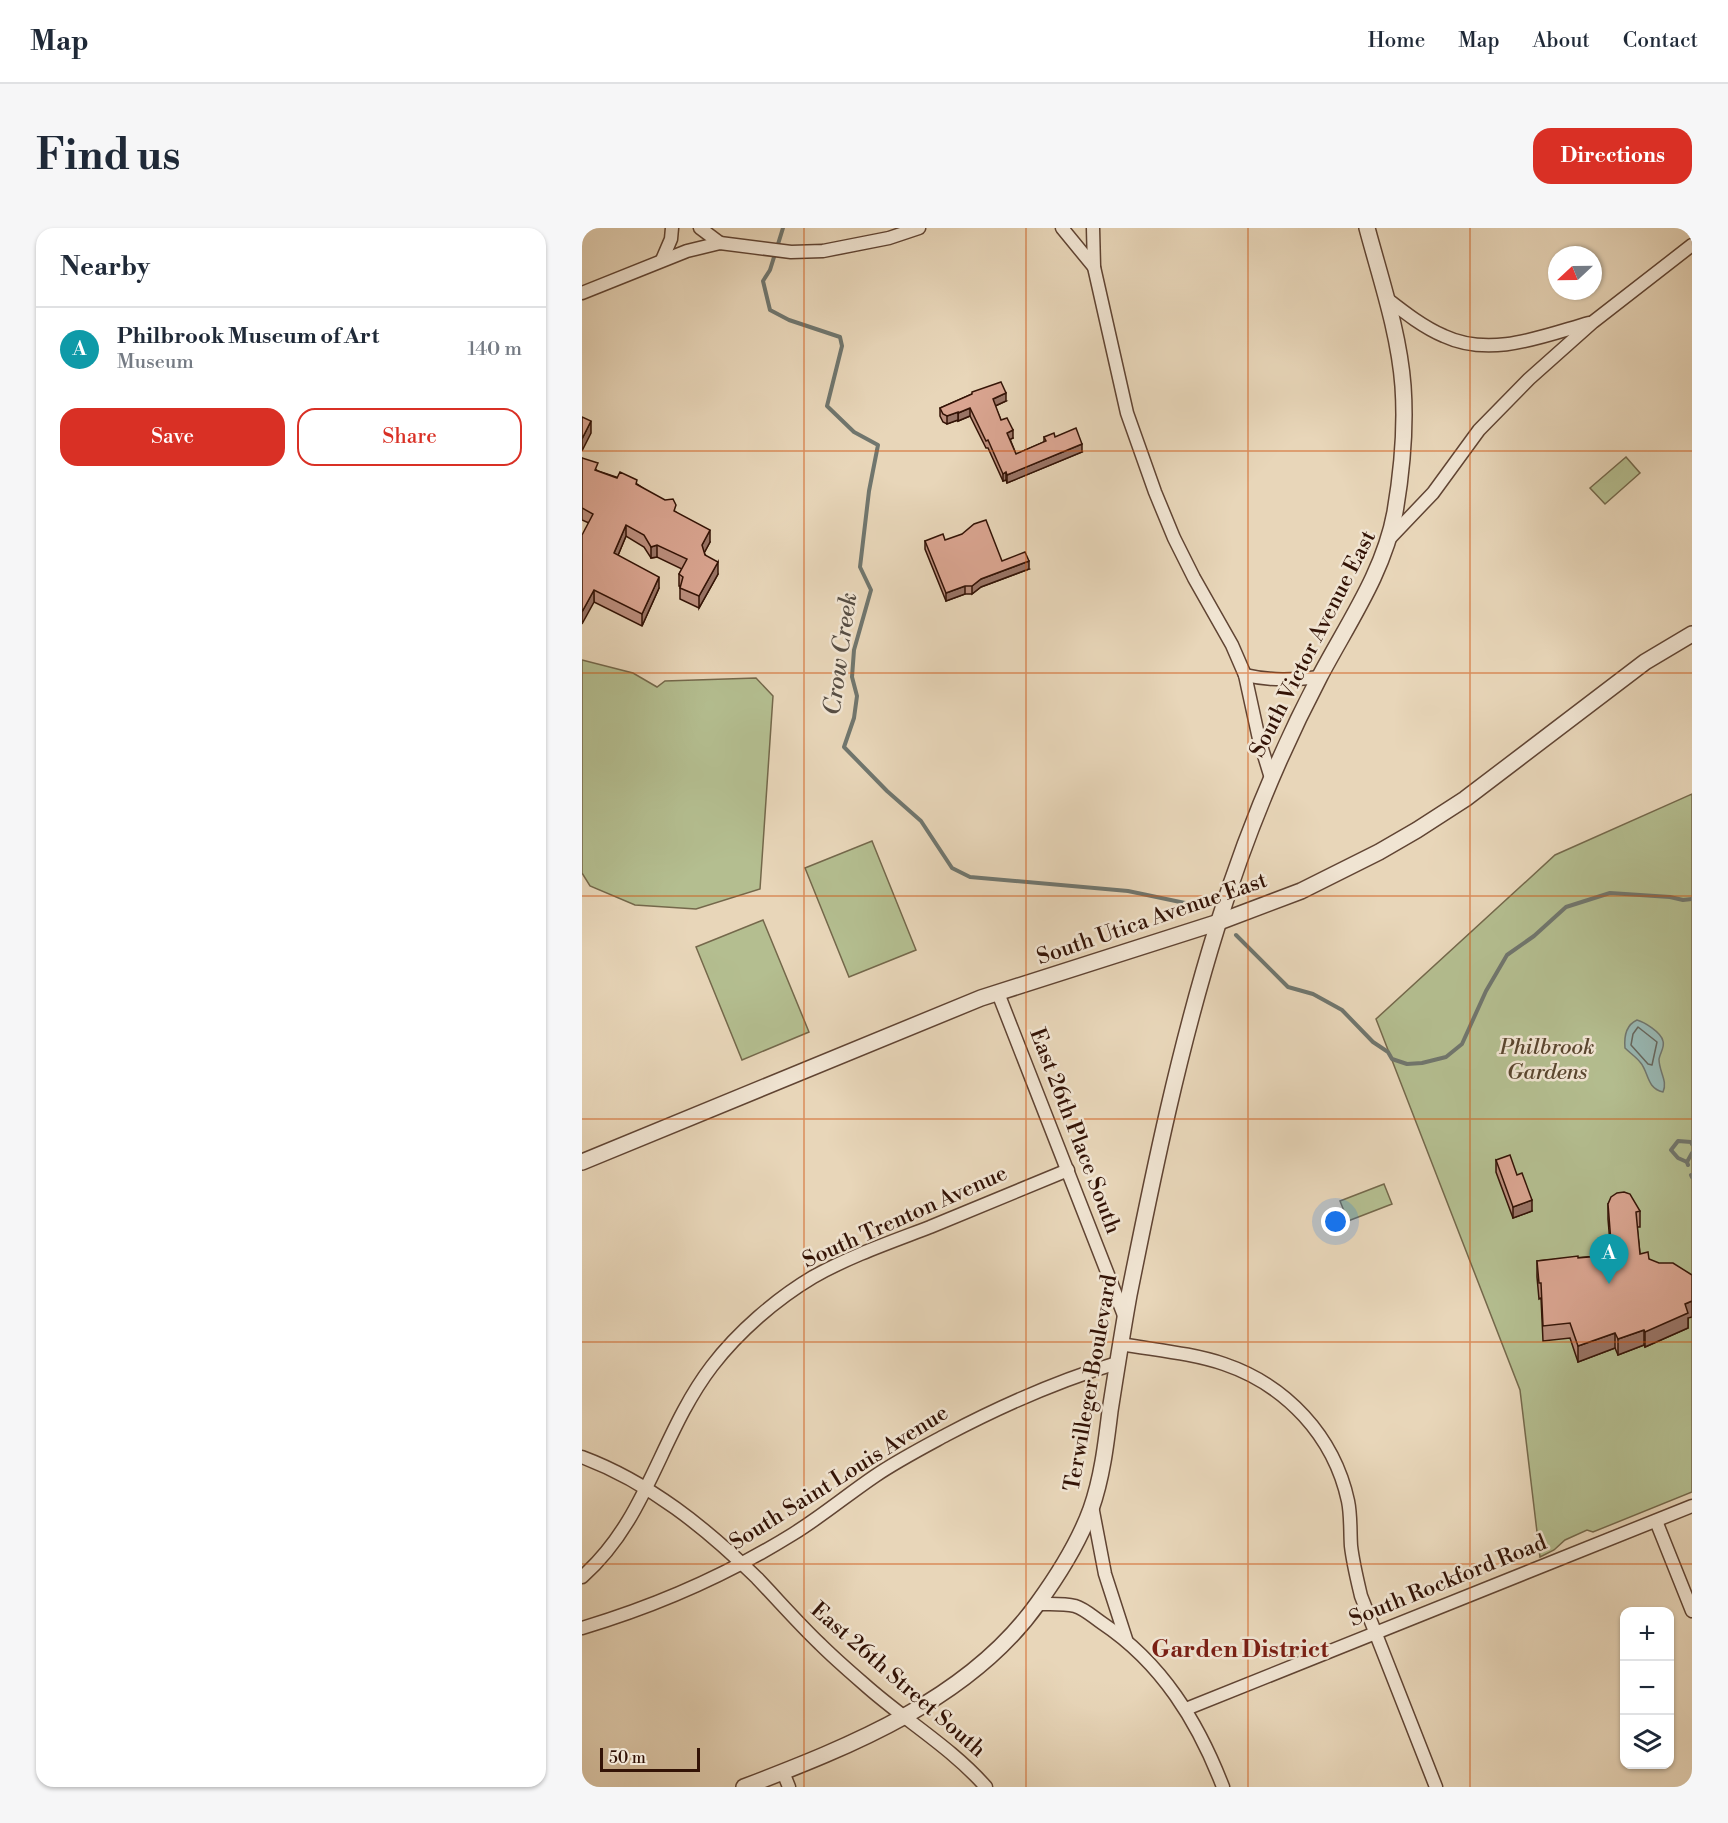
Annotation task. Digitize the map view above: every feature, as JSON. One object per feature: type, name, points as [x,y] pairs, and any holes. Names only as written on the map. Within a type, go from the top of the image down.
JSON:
[{"type":"street","points":[[662,260],[671,239],[672,228]]},
{"type":"street","points":[[700,228],[720,243]]},
{"type":"street","points":[[582,293],[662,260],[720,243],[791,252],[823,250],[889,238],[919,228]]},
{"type":"street","points":[[1062,228],[1094,267]]},
{"type":"street","points":[[1093,228],[1094,267],[1127,412],[1155,492],[1194,578],[1232,645],[1245,675],[1259,739],[1271,778]]},
{"type":"street","points":[[1367,228],[1398,346],[1403,385],[1402,463],[1390,538]]},
{"type":"street","name":"South Victor Avenue East","points":[[1219,922],[1271,778],[1320,677],[1375,576],[1390,538],[1432,493],[1479,430],[1529,379],[1593,322],[1692,245]]},
{"type":"street","name":"South Victor Avenue East","points":[[1386,298],[1425,326],[1445,337],[1481,346],[1527,340],[1593,322]]},
{"type":"street","name":"South Utica Avenue East","points":[[582,1162],[905,1028],[998,993],[1219,922],[1301,891],[1417,830],[1492,779],[1645,662],[1692,634]]},
{"type":"street","points":[[1245,675],[1263,680],[1283,681],[1320,677]]},
{"type":"street","name":"Terwilleger Boulevard","points":[[744,1787],[868,1735],[936,1699],[966,1679],[1005,1645],[1038,1604],[1074,1547],[1092,1506],[1104,1457],[1120,1344],[1159,1144],[1183,1043],[1219,922]]},
{"type":"street","name":"East 26th Place South","points":[[998,993],[1125,1318]]},
{"type":"street","name":"South Trenton Avenue","points":[[582,1577],[608,1552],[628,1525],[689,1400],[712,1366],[744,1331],[777,1302],[813,1277],[858,1256],[1068,1170]]},
{"type":"street","points":[[1120,1344],[1196,1357],[1241,1370],[1285,1397],[1322,1438],[1342,1479],[1348,1502],[1354,1568],[1361,1596],[1436,1787]]},
{"type":"street","name":"South Saint Louis Avenue","points":[[582,1628],[635,1612],[741,1563],[793,1534],[876,1476],[1012,1401],[1056,1383],[1117,1363]]},
{"type":"street","name":"East 26th Street South","points":[[582,1457],[647,1487],[687,1517],[741,1563],[821,1645],[881,1699],[950,1752],[986,1787]]},
{"type":"street","points":[[1092,1506],[1105,1574],[1126,1639]]},
{"type":"street","name":"South Rockford Road","points":[[1186,1709],[1692,1506]]},
{"type":"street","points":[[1656,1521],[1692,1611]]},
{"type":"street","points":[[1038,1604],[1071,1605],[1081,1608],[1126,1639],[1158,1673],[1186,1709],[1202,1736],[1224,1787]]},
{"type":"street","points":[[783,1772],[789,1787]]},
{"type":"green space","points":[[1626,457],[1640,473],[1605,504],[1590,488]]},
{"type":"green space","points":[[582,660],[633,673],[657,687],[665,681],[756,678],[773,696],[760,889],[696,909],[635,905],[590,886],[582,873]]},
{"type":"green space","name":"Philbrook Gardens","points":[[1692,794],[1692,1492],[1593,1532],[1587,1530],[1565,1540],[1554,1550],[1540,1557],[1520,1390],[1376,1019],[1555,855]]},
{"type":"green space","points":[[872,841],[916,950],[849,977],[805,868]]},
{"type":"green space","points":[[763,920],[809,1032],[742,1060],[696,947]]},
{"type":"green space","points":[[1384,1184],[1392,1204],[1348,1221],[1340,1201]]},
{"type":"water","points":[[1637,1020],[1648,1025],[1662,1038],[1663,1048],[1659,1059],[1664,1084],[1663,1092],[1654,1087],[1643,1066],[1625,1048],[1626,1032]]},
{"type":"building","points":[[1001,382],[1006,393],[993,399],[1001,420],[1007,418],[1013,430],[1007,433],[1016,454],[1046,441],[1044,437],[1054,433],[1055,437],[1076,428],[1082,444],[1007,475],[1006,472],[1003,474],[970,408],[947,416],[940,408],[972,392]]},
{"type":"building","points":[[582,417],[591,421],[582,439]]},
{"type":"building","points":[[582,458],[598,463],[595,470],[617,478],[620,472],[637,480],[636,484],[665,500],[673,499],[676,505],[674,511],[710,530],[702,545],[705,555],[718,562],[699,596],[680,588],[683,577],[679,574],[687,559],[657,545],[651,547],[644,535],[626,525],[614,553],[659,577],[642,614],[594,590],[582,612],[582,535],[593,514],[582,508]]},
{"type":"building","points":[[986,520],[1002,561],[1025,552],[1029,561],[981,579],[972,586],[965,586],[946,593],[925,541],[943,534],[945,540],[962,534],[974,524]]},
{"type":"building","points":[[1510,1155],[1517,1175],[1522,1173],[1532,1200],[1513,1207],[1496,1160]]},
{"type":"building","points":[[1624,1192],[1630,1194],[1640,1211],[1636,1212],[1640,1254],[1648,1252],[1649,1259],[1659,1263],[1673,1263],[1692,1275],[1692,1301],[1685,1304],[1688,1313],[1645,1332],[1644,1330],[1618,1339],[1615,1333],[1578,1346],[1570,1323],[1543,1326],[1541,1283],[1539,1283],[1537,1261],[1612,1255],[1608,1204],[1611,1197]]},
{"type":"waterway","name":"Crow Creek","points":[[783,228],[770,270],[763,281],[770,310],[789,320],[840,337],[842,346],[827,406],[854,432],[878,445],[869,491],[860,567],[871,590],[854,650],[852,677],[857,696],[854,718],[844,747],[887,791],[921,821],[952,868],[970,877],[1128,891],[1204,907]]},
{"type":"waterway","name":"Crow Creek","points":[[1236,935],[1288,987],[1313,994],[1342,1010],[1373,1042],[1388,1052],[1392,1059],[1407,1064],[1422,1063],[1446,1057],[1462,1044],[1486,991],[1507,955],[1534,936],[1566,907],[1610,893],[1692,899]]},
{"type":"waterway","points":[[1687,1162],[1678,1158],[1671,1150],[1678,1141],[1692,1144]]},
{"type":"waterway","points":[[1688,1165],[1687,1162],[1692,1153]]},
{"type":"place","name":"Philbrook Museum of Art","points":[[1609,1284]]},
{"type":"district","name":"Garden District","points":[[1240,1650]]}]
